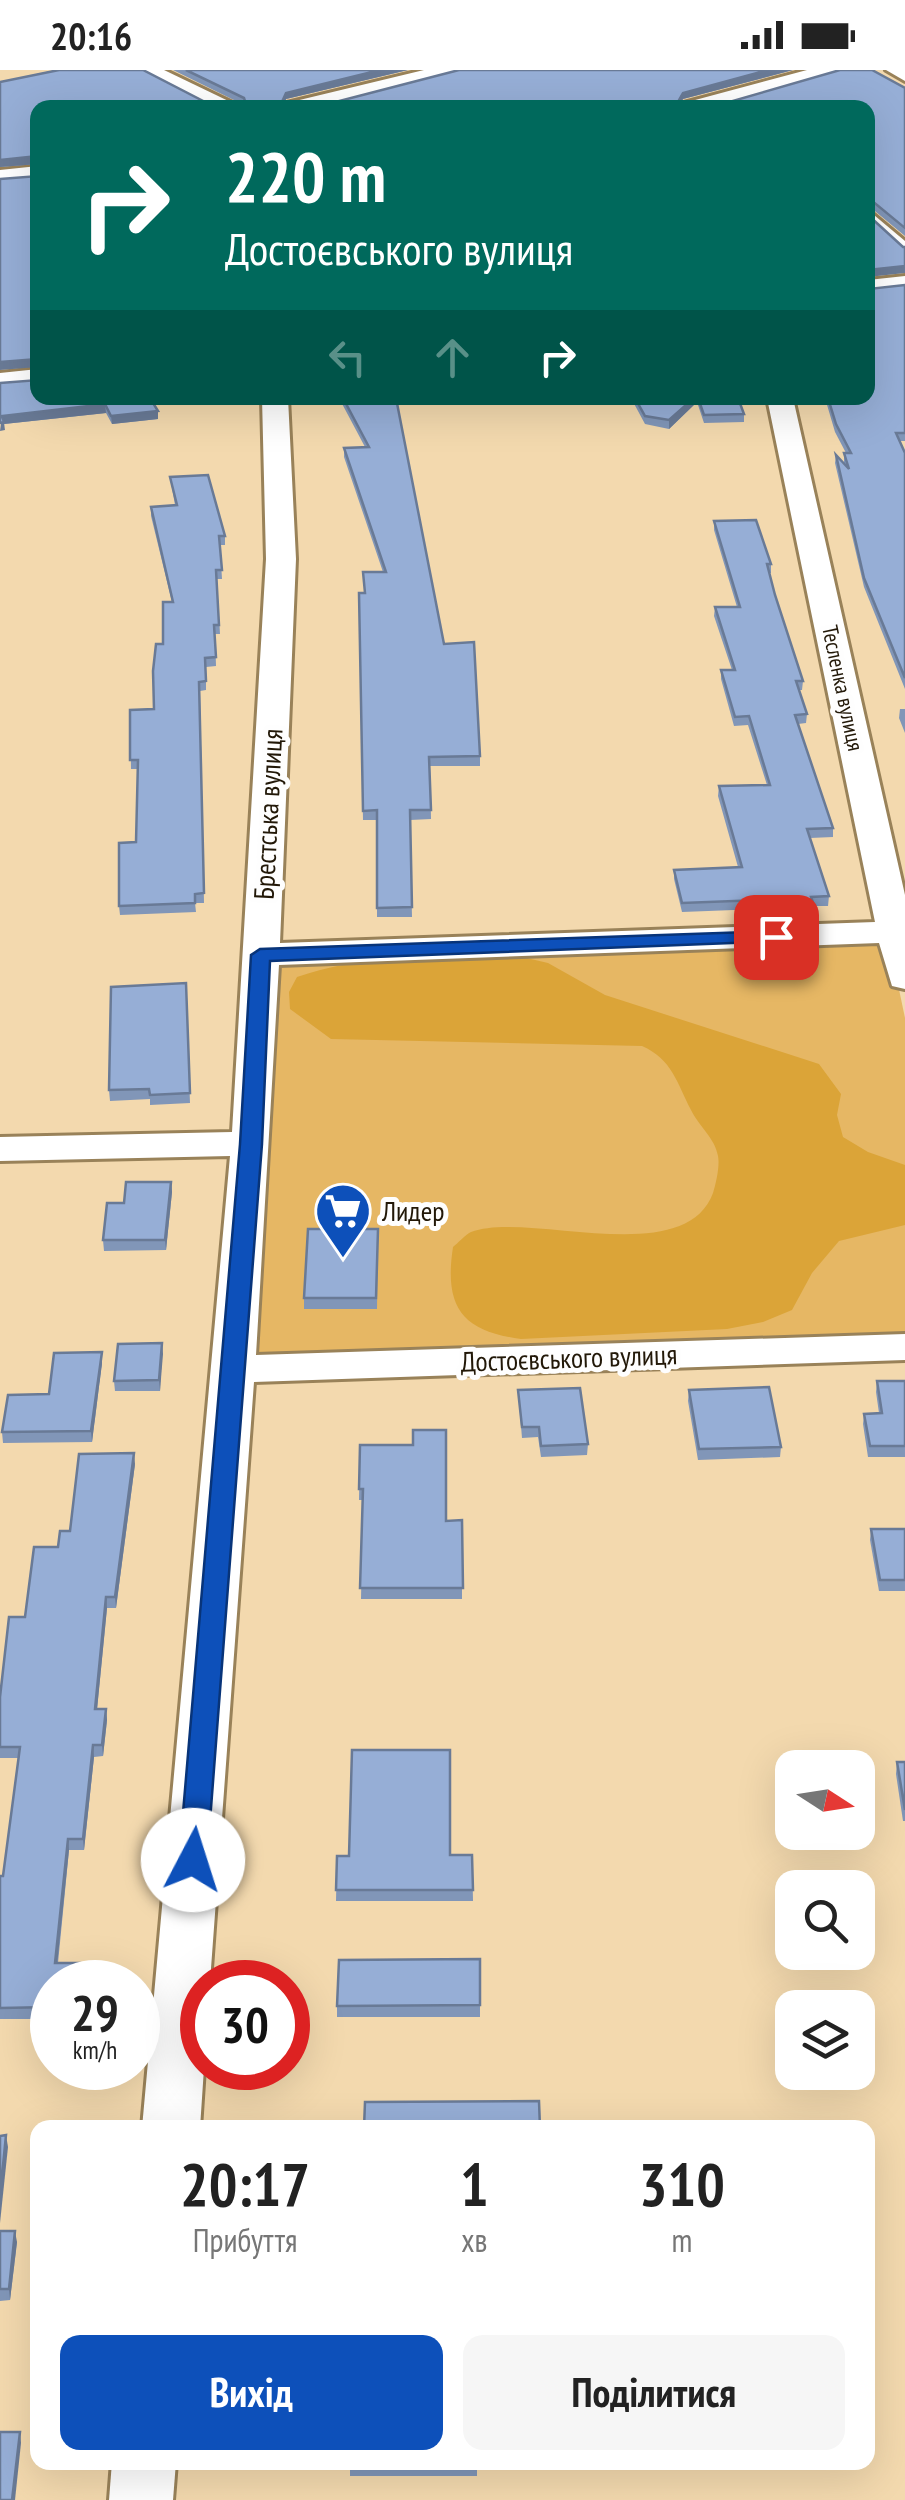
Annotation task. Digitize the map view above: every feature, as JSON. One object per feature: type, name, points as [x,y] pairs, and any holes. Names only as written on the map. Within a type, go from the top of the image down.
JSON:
[{"type":"street","points":[[146,70],[214,100]]},
{"type":"street","points":[[328,100],[450,70]]},
{"type":"street","points":[[721,100],[831,70]]},
{"type":"street","points":[[897,70],[905,75]]},
{"type":"street","points":[[2,175],[30,173]]},
{"type":"street","points":[[875,286],[905,283]]},
{"type":"street","points":[[0,381],[30,378]]},
{"type":"street","name":"Брестська вулиця","points":[[173,2120],[251,1144],[281,559],[275,405]]},
{"type":"street","name":"Тесленка вулиця","points":[[782,405],[905,978]]},
{"type":"street","points":[[260,955],[895,932]]},
{"type":"street","points":[[0,1149],[251,1144]]},
{"type":"street","name":"Достоєвського вулиця","points":[[233,1369],[905,1346]]},
{"type":"street","points":[[142,2500],[144,2470]]},
{"type":"lane","points":[[875,220],[905,248]]},
{"type":"shaded area","points":[[888,937],[905,1018],[905,1340],[243,1363],[269,959]]},
{"type":"shaded area","points":[[518,956],[548,963],[605,995],[819,1064],[841,1094],[837,1115],[843,1137],[868,1152],[905,1165],[905,1225],[839,1241],[812,1273],[792,1310],[763,1322],[727,1329],[521,1339],[484,1330],[471,1322],[461,1312],[451,1285],[453,1247],[469,1233],[496,1227],[602,1234],[671,1229],[697,1216],[713,1193],[718,1169],[714,1143],[694,1116],[673,1073],[642,1046],[331,1039],[290,1009],[289,992],[297,977],[324,969],[406,958]]},
{"type":"building","points":[[59,70],[143,70],[201,100],[30,100],[30,157],[0,160],[0,82]]},
{"type":"building","points":[[186,70],[380,70],[286,93],[283,100],[245,100]]},
{"type":"building","points":[[459,70],[768,70],[683,93],[679,100],[343,100]]},
{"type":"building","points":[[840,70],[872,70],[905,88],[905,228],[875,203],[875,100],[736,100]]},
{"type":"building","points":[[30,177],[30,360],[0,362],[0,179]]},
{"type":"building","points":[[875,221],[905,247],[905,266],[875,269]]},
{"type":"building","points":[[905,285],[905,433],[896,433],[905,453],[905,678],[864,578],[836,455],[849,469],[844,453],[851,453],[830,405],[875,405],[875,288]]},
{"type":"building","points":[[30,381],[30,405],[96,405],[2,416],[4,422],[0,423],[0,383]]},
{"type":"building","points":[[106,405],[154,405],[158,411],[111,416]]},
{"type":"building","points":[[347,405],[397,405],[444,644],[474,642],[480,756],[429,757],[431,810],[410,810],[412,907],[377,908],[377,810],[363,811],[359,593],[365,593],[363,572],[386,572],[344,448],[369,447]]},
{"type":"building","points":[[639,405],[686,405],[669,420],[645,416]]},
{"type":"building","points":[[700,405],[741,405],[744,414],[704,415]]},
{"type":"building","points":[[208,475],[225,536],[219,536],[222,570],[216,570],[216,657],[205,658],[206,681],[199,682],[204,893],[195,894],[195,903],[119,906],[119,843],[136,842],[138,760],[130,760],[130,710],[154,709],[153,671],[156,644],[163,644],[163,602],[173,602],[151,507],[177,505],[170,477]]},
{"type":"building","points":[[756,520],[803,681],[796,681],[807,714],[795,715],[833,828],[807,829],[829,896],[811,897],[816,911],[764,913],[760,900],[682,903],[674,870],[742,867],[719,786],[770,785],[749,716],[735,717],[721,670],[735,670],[715,607],[740,607],[714,521]]},
{"type":"building","points":[[186,983],[190,1093],[150,1095],[149,1089],[109,1090],[111,987]]},
{"type":"building","points":[[126,1182],[171,1182],[165,1240],[103,1240],[107,1203],[124,1203]]},
{"type":"building","points":[[308,1229],[378,1229],[376,1298],[304,1298]]},
{"type":"building","points":[[162,1343],[159,1380],[114,1381],[118,1344]]},
{"type":"building","points":[[102,1352],[91,1431],[2,1432],[8,1395],[49,1394],[54,1353]]},
{"type":"building","points":[[877,1381],[905,1381],[905,1446],[870,1446],[864,1414],[882,1413]]},
{"type":"building","points":[[769,1387],[781,1447],[699,1449],[689,1390]]},
{"type":"building","points":[[580,1388],[588,1444],[541,1446],[539,1427],[522,1427],[518,1390]]},
{"type":"building","points":[[413,1430],[446,1430],[446,1521],[462,1520],[463,1588],[360,1588],[360,1445],[413,1445]]},
{"type":"building","points":[[134,1453],[115,1597],[106,1597],[95,1709],[106,1709],[102,1745],[93,1745],[83,1839],[68,1839],[55,1960],[30,1960],[30,2007],[0,2008],[0,1876],[20,1747],[0,1747],[0,1697],[9,1617],[25,1617],[34,1547],[58,1547],[60,1531],[70,1531],[79,1454]]},
{"type":"building","points":[[871,1529],[905,1529],[905,1580],[880,1580]]},
{"type":"building","points":[[352,1750],[450,1750],[450,1855],[472,1855],[473,1890],[336,1890],[337,1856],[349,1856]]},
{"type":"building","points":[[897,1762],[905,1762],[905,1810]]},
{"type":"building","points":[[480,1959],[480,2005],[337,2006],[339,1960]]},
{"type":"building","points":[[539,2101],[540,2120],[364,2120],[365,2102]]},
{"type":"building","points":[[6,2135],[0,2196],[0,2136]]},
{"type":"building","points":[[0,2231],[15,2231],[9,2289],[0,2289]]},
{"type":"building","points":[[0,2432],[20,2432],[12,2500],[0,2500]]},
{"type":"place","name":"Лидер","points":[[343,1260]]},
{"type":"route","points":[[193,1860],[251,1144],[260,955],[776,937]]}]
